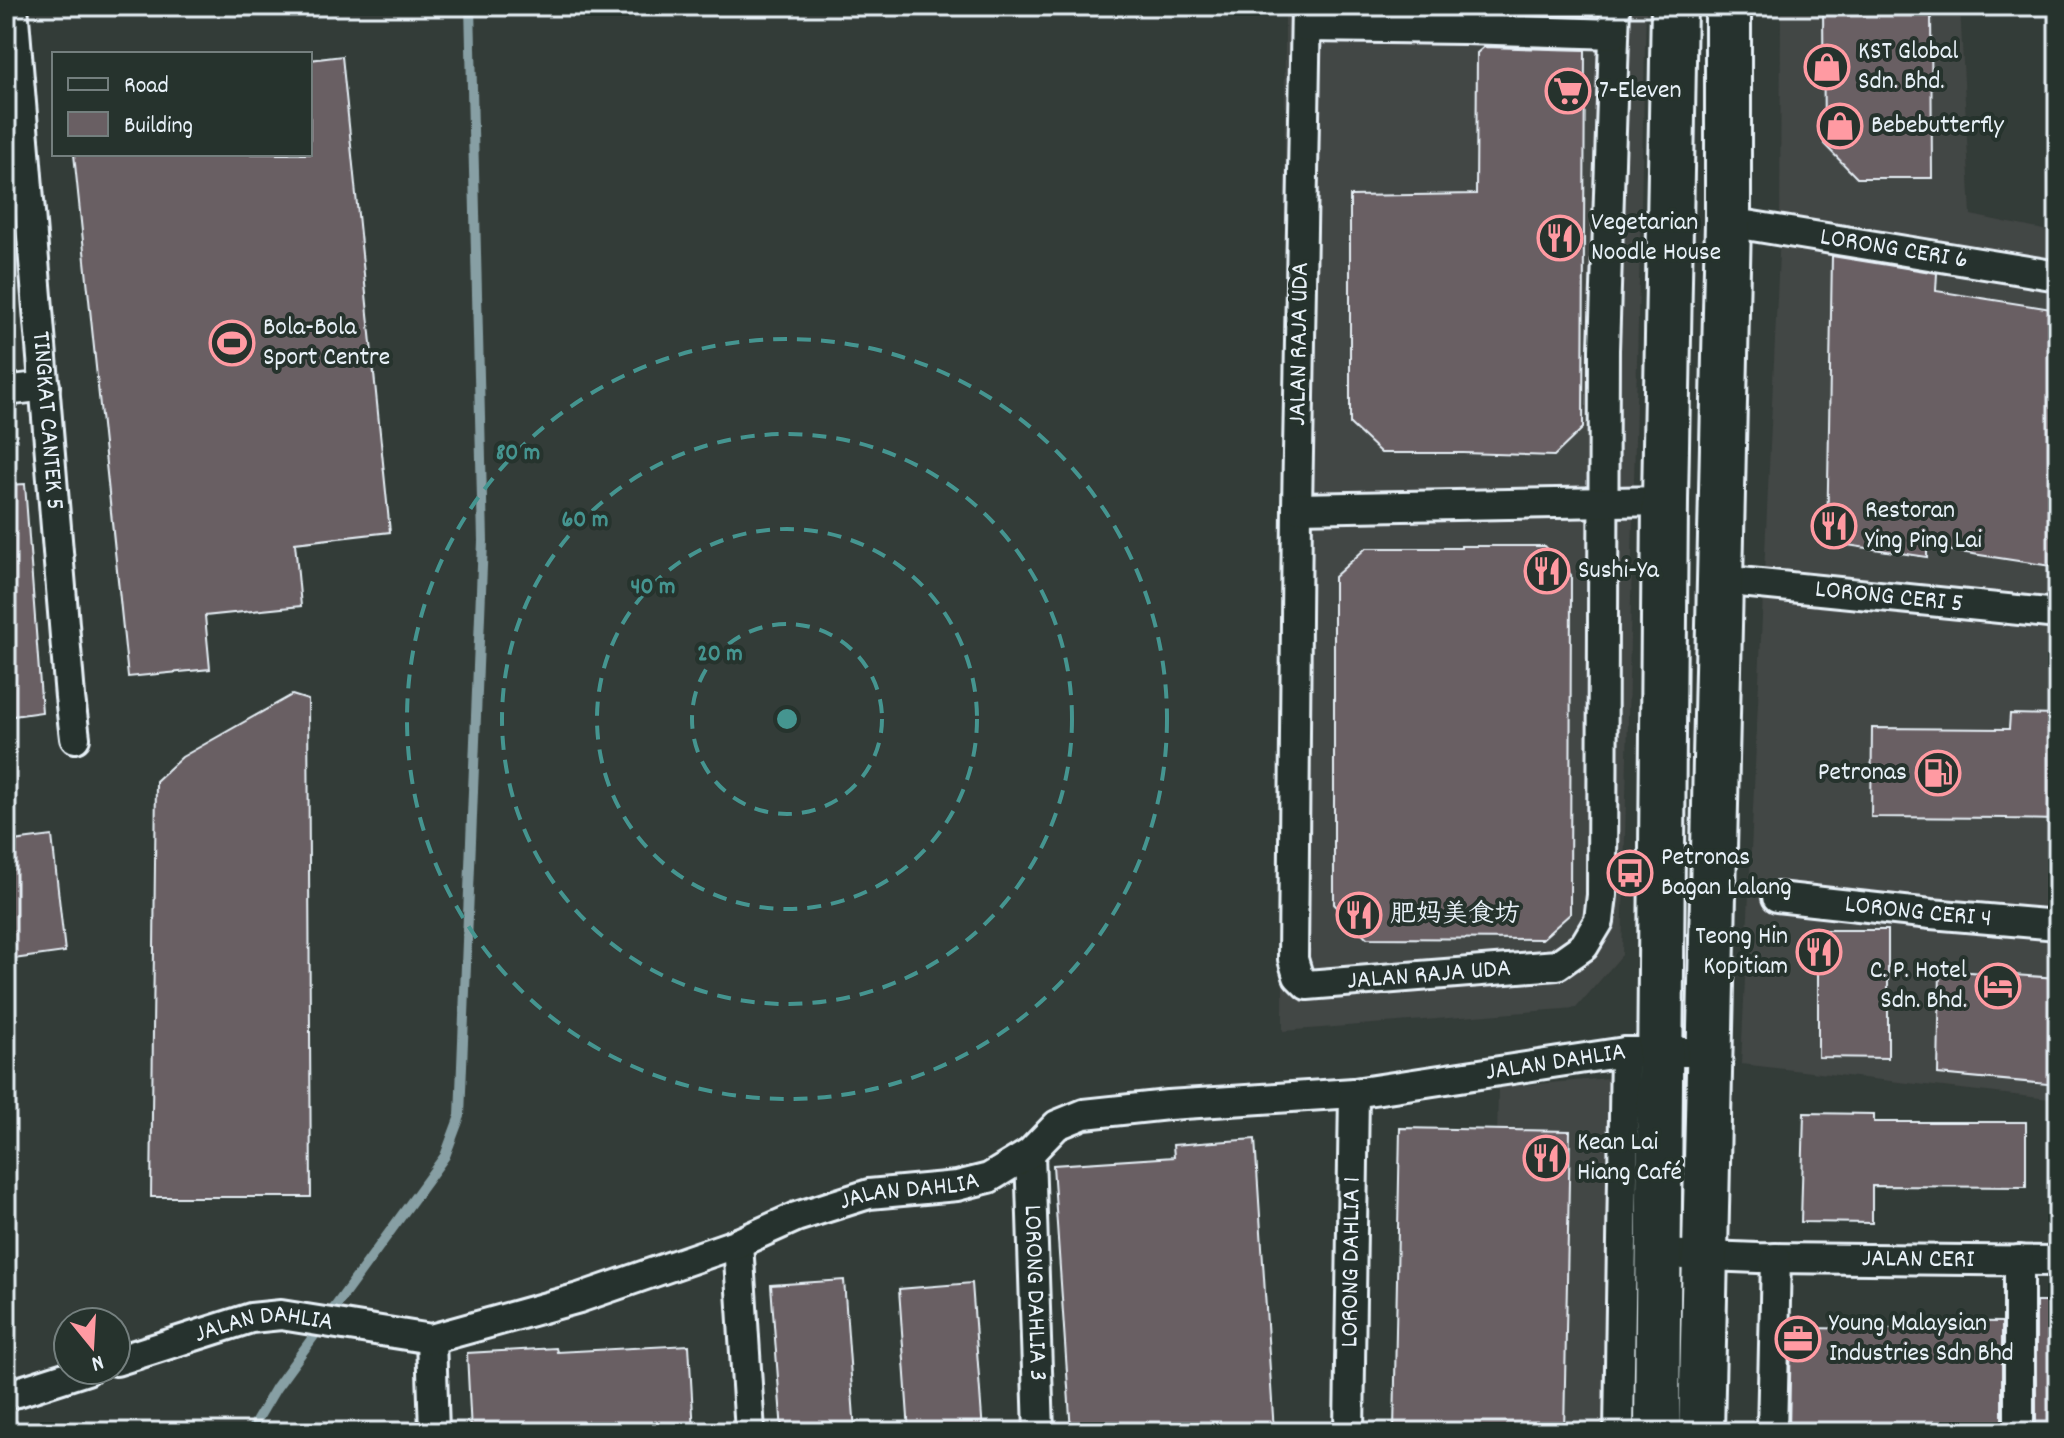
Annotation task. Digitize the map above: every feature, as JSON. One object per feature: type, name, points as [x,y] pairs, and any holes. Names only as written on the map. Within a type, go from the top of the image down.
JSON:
[{"type":"main road","points":[[1657,1432],[1660,1254],[1643,1052],[1665,501],[1674,6]]},
{"type":"main road","points":[[1701,1432],[1728,222],[1728,6]]},
{"type":"street","name":"TINGKAT CANTEK 5","points":[[13,6],[14,113],[45,386],[75,738]]},
{"type":"street","points":[[1306,17],[1464,29],[1614,20]]},
{"type":"street","name":"JALAN RAJA UDA","points":[[1306,17],[1293,959],[1298,976],[1307,985],[1557,965],[1584,946],[1599,921],[1602,879],[1604,350],[1614,20]]},
{"type":"street","name":"LORONG CERI 6","points":[[1728,222],[2058,276]]},
{"type":"street","points":[[6,391],[45,386]]},
{"type":"street","points":[[1297,508],[1665,501]]},
{"type":"street","name":"LORONG CERI 5","points":[[1720,580],[2058,614]]},
{"type":"street","name":"LORONG CERI 4","points":[[1777,897],[2058,925]]},
{"type":"street","points":[[1619,1432],[1643,1052]]},
{"type":"street","name":"JALAN DAHLIA","points":[[132,1356],[251,1318],[281,1315],[431,1339],[579,1298],[738,1243],[796,1217],[869,1194],[957,1186],[989,1178],[1030,1153],[1057,1125],[1084,1114],[1168,1105],[1354,1093],[1643,1052],[1708,1052]]},
{"type":"street","name":"LORONG DAHLIA 1","points":[[1349,1432],[1354,1093]]},
{"type":"street","name":"LORONG DAHLIA 3","points":[[1030,1153],[1039,1432]]},
{"type":"street","points":[[738,1243],[750,1432]]},
{"type":"street","name":"JALAN CERI","points":[[1660,1254],[2058,1261]]},
{"type":"street","points":[[1772,1432],[1776,1258]]},
{"type":"street","points":[[2019,1260],[2019,1432]]},
{"type":"street","points":[[431,1339],[434,1432]]},
{"type":"street","points":[[6,1394],[52,1381]]},
{"type":"shaded area","points":[[1285,6],[1646,6],[1622,955],[1576,1008],[1283,1031]]},
{"type":"shaded area","points":[[1781,6],[1960,6],[1971,215],[2058,233],[2058,1100],[1741,1064],[1780,233]]},
{"type":"shaded area","points":[[1622,1077],[1622,1432],[1492,1432],[1498,1087]]},
{"type":"building","points":[[1477,6],[1584,6],[1584,16],[1482,13]]},
{"type":"building","points":[[1823,6],[1931,6],[1932,178],[1857,178],[1824,144]]},
{"type":"building","points":[[1484,47],[1585,50],[1583,428],[1554,456],[1381,453],[1350,424],[1350,196],[1476,194],[1477,53]]},
{"type":"building","name":"Bola-Bola Sport Centre","points":[[342,56],[390,532],[295,543],[301,606],[205,616],[210,669],[128,677],[74,156],[312,156],[312,60]]},
{"type":"building","points":[[1832,256],[1937,273],[1936,291],[2058,310],[2058,567],[1927,547],[1927,557],[1827,542]]},
{"type":"building","points":[[25,484],[42,712],[6,717],[6,485]]},
{"type":"building","points":[[1545,546],[1571,575],[1570,914],[1542,939],[1367,938],[1334,904],[1334,577],[1366,548]]},
{"type":"building","points":[[292,695],[308,700],[311,1197],[151,1197],[156,781],[182,757]]},
{"type":"building","name":"Petronas","points":[[2010,714],[2058,715],[2058,820],[1871,817],[1872,728],[2009,729]]},
{"type":"building","points":[[52,836],[65,952],[6,960],[6,842]]},
{"type":"building","points":[[1818,930],[1888,930],[1888,1058],[1818,1057]]},
{"type":"building","points":[[1940,970],[2058,978],[2058,1085],[1938,1074]]},
{"type":"building","points":[[1804,1113],[1874,1114],[1874,1122],[2026,1122],[2026,1187],[1872,1186],[1872,1223],[1801,1222]]},
{"type":"building","points":[[1400,1128],[1570,1131],[1564,1432],[1394,1432]]},
{"type":"building","points":[[1255,1139],[1274,1432],[1071,1432],[1053,1165],[1174,1157],[1173,1145]]},
{"type":"building","points":[[844,1280],[855,1432],[782,1432],[771,1285]]},
{"type":"building","points":[[972,1283],[983,1432],[909,1432],[899,1289]]},
{"type":"building","points":[[2036,1302],[2058,1302],[2058,1432],[2036,1432]]},
{"type":"building","points":[[1913,1321],[2002,1322],[2002,1432],[1789,1432],[1791,1328],[1913,1329]]},
{"type":"building","points":[[689,1345],[694,1432],[471,1432],[467,1353]]},
{"type":"waterway","points":[[250,1432],[276,1388],[445,1156],[460,1116],[483,541],[470,6]]},
{"type":"place","name":"KST Global Sdn. Bhd.","points":[[1827,67]]},
{"type":"place","name":"7-Eleven","points":[[1568,91]]},
{"type":"place","name":"Bebebutterfly","points":[[1840,126]]},
{"type":"place","name":"Vegetarian Noodle House","points":[[1560,238]]},
{"type":"place","name":"Bola-Bola Sport Centre","points":[[232,343]]},
{"type":"place","name":"Restoran Ying Ping Lai","points":[[1834,526]]},
{"type":"place","name":"Sushi-Ya","points":[[1547,571]]},
{"type":"place","name":"Petronas","points":[[1938,773]]},
{"type":"place","name":"Petronas Bagan Lalang","points":[[1630,873]]},
{"type":"place","name":"肥妈美食坊","points":[[1359,915]]},
{"type":"place","name":"Teong Hin Kopitiam","points":[[1819,952]]},
{"type":"place","name":"C. P. Hotel Sdn. Bhd.","points":[[1998,986]]},
{"type":"place","name":"Kean Lai Hiang Café","points":[[1546,1158]]},
{"type":"place","name":"Young Malaysian Industries Sdn Bhd","points":[[1798,1339]]}]
